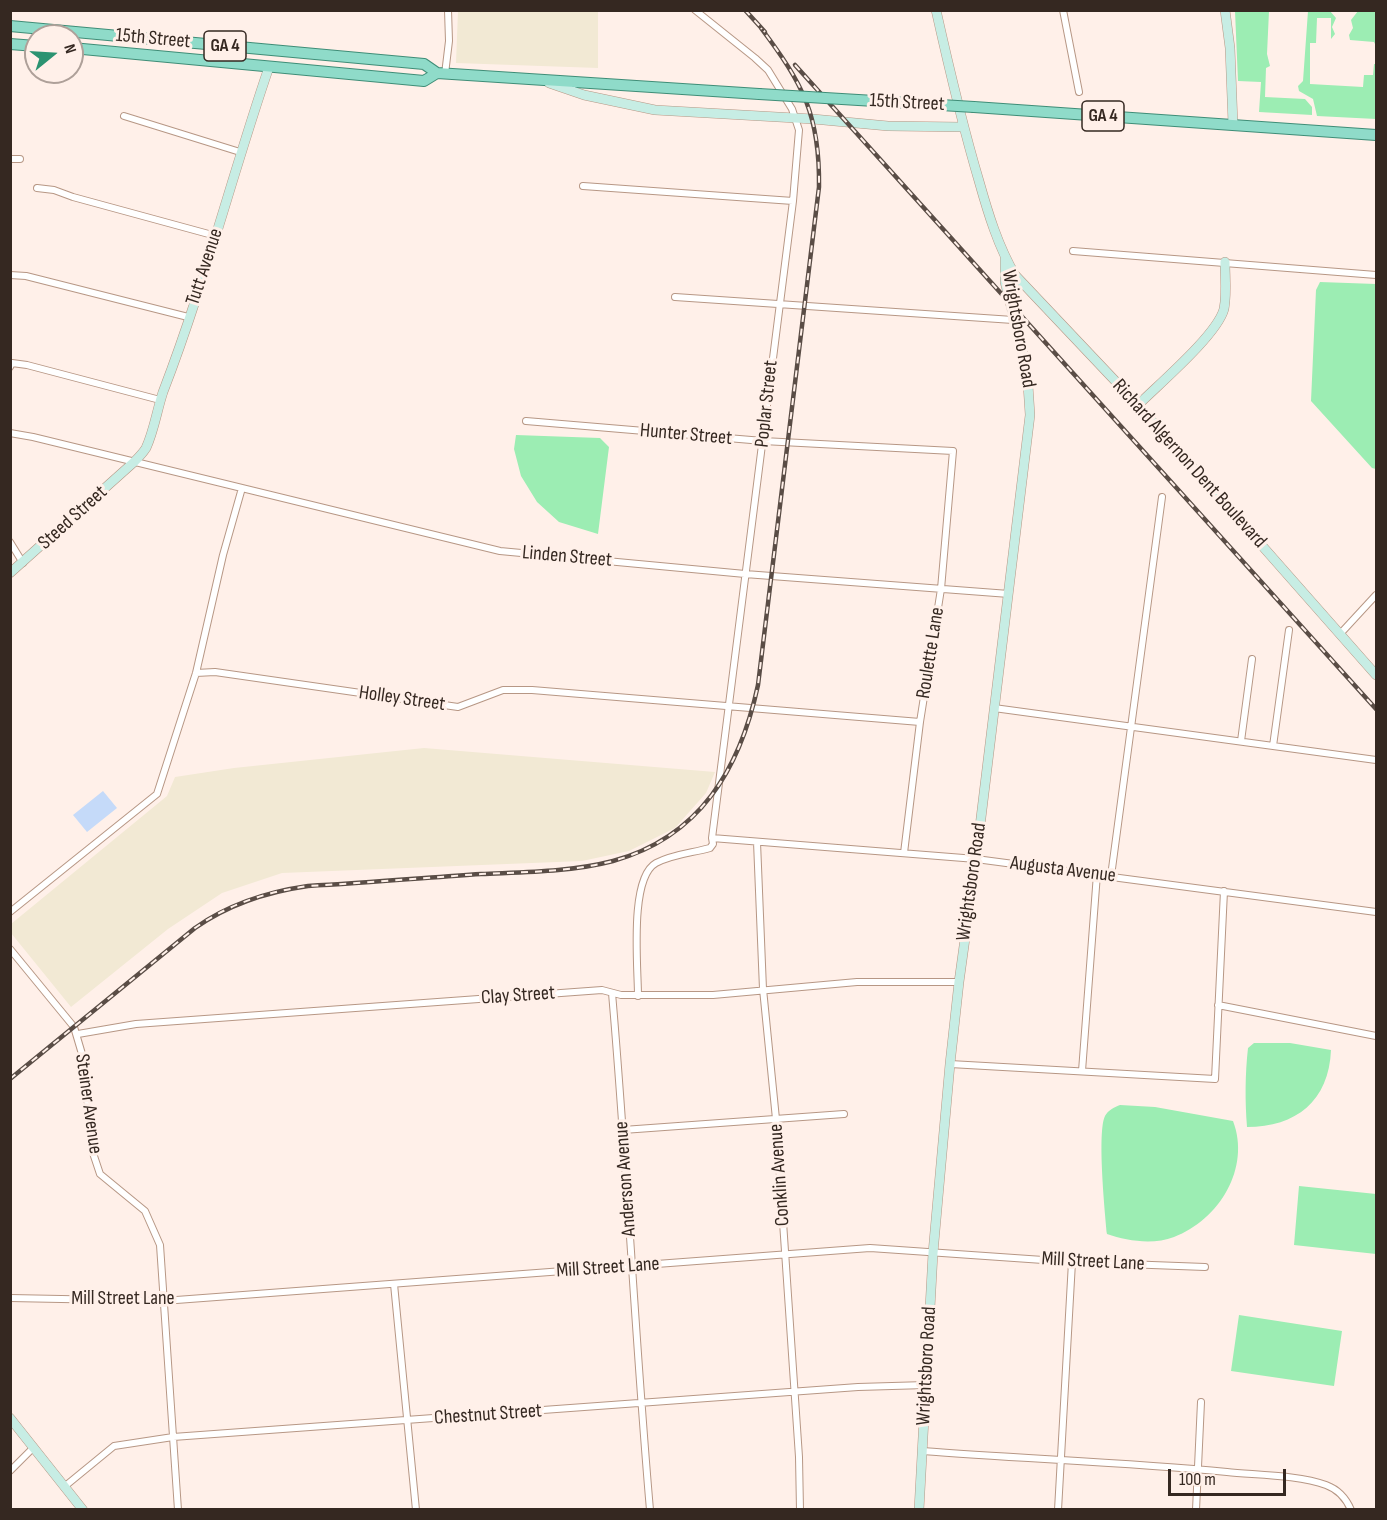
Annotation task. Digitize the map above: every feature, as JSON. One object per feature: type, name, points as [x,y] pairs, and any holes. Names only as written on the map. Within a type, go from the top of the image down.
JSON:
[{"type":"main road","name":"15th Street","points":[[10,26],[424,64],[441,73],[1377,135]]},
{"type":"main road","name":"15th Street","points":[[84,49],[424,81],[441,73]]},
{"type":"street","points":[[441,73],[449,41],[448,10]]},
{"type":"street","name":"Poplar Street","points":[[695,10],[768,70],[796,118],[799,130],[793,201],[778,304],[763,441],[712,838]]},
{"type":"street","name":"Wrightsboro Road","points":[[919,1509],[933,1253],[958,982],[976,859],[1030,416],[1027,370],[1005,282],[1004,255],[990,219],[963,128],[936,10]]},
{"type":"street","points":[[1063,10],[1079,93]]},
{"type":"street","points":[[1225,10],[1230,48],[1233,124]]},
{"type":"street","name":"Tutt Avenue","points":[[134,462],[145,450],[160,400],[182,344],[188,317],[269,67]]},
{"type":"street","points":[[541,80],[584,94],[655,110],[888,126],[963,128]]},
{"type":"street","points":[[124,116],[240,152]]},
{"type":"street","points":[[10,159],[20,159]]},
{"type":"street","points":[[583,186],[793,201]]},
{"type":"street","points":[[38,188],[54,190],[216,236]]},
{"type":"street","points":[[1073,251],[1377,275]]},
{"type":"street","name":"Richard Algernon Dent Boulevard","points":[[1004,255],[1015,275],[1138,405],[1377,675]]},
{"type":"street","points":[[1138,405],[1204,340],[1218,321],[1225,298],[1225,262]]},
{"type":"street","points":[[10,275],[26,276],[188,317]]},
{"type":"street","points":[[675,297],[1013,320]]},
{"type":"street","points":[[10,367],[12,363],[27,365],[160,400]]},
{"type":"street","name":"Hunter Street","points":[[526,421],[763,441],[953,451]]},
{"type":"street","name":"Linden Street","points":[[10,433],[33,436],[500,550],[745,574],[1009,594]]},
{"type":"street","name":"Roulette Lane","points":[[904,853],[920,722],[941,589],[953,451]]},
{"type":"street","name":"Steed Street","points":[[10,573],[134,462]]},
{"type":"street","points":[[10,912],[157,794],[196,673],[223,555],[242,488]]},
{"type":"street","points":[[1112,876],[1162,497]]},
{"type":"street","points":[[10,542],[23,562]]},
{"type":"street","points":[[1340,634],[1377,595]]},
{"type":"street","points":[[1273,746],[1289,630]]},
{"type":"street","points":[[1241,741],[1251,659]]},
{"type":"street","name":"Holley Street","points":[[196,673],[215,672],[458,707],[503,690],[532,690],[920,722]]},
{"type":"street","points":[[994,708],[1377,760]]},
{"type":"street","points":[[638,996],[637,905],[646,875],[654,863],[710,848],[713,844],[712,838]]},
{"type":"street","name":"Augusta Avenue","points":[[712,838],[976,859],[1377,912]]},
{"type":"street","name":"Conklin Avenue","points":[[757,842],[763,989],[786,1254],[800,1509]]},
{"type":"street","points":[[1082,1071],[1097,874]]},
{"type":"street","points":[[950,1064],[1215,1079],[1224,891]]},
{"type":"street","name":"Steiner Avenue","points":[[10,949],[78,1034],[96,1164],[100,1174],[136,1202],[149,1218],[160,1245],[178,1509]]},
{"type":"street","name":"Clay Street","points":[[78,1034],[136,1024],[602,990],[638,996],[713,994],[857,982],[958,982]]},
{"type":"street","name":"Anderson Avenue","points":[[612,993],[633,1266],[640,1404],[650,1509]]},
{"type":"street","points":[[1218,1005],[1377,1036]]},
{"type":"street","points":[[622,1130],[844,1114]]},
{"type":"street","name":"Mill Street Lane","points":[[10,1298],[163,1301],[870,1248],[1072,1262],[1205,1267]]},
{"type":"street","points":[[1058,1509],[1072,1262]]},
{"type":"street","points":[[394,1284],[403,1355],[416,1509]]},
{"type":"street","name":"Chestnut Street","points":[[64,1487],[114,1446],[173,1437],[858,1387],[926,1385]]},
{"type":"street","points":[[1196,1509],[1201,1402]]},
{"type":"street","points":[[10,1419],[83,1509]]},
{"type":"street","points":[[10,1470],[34,1447]]},
{"type":"street","points":[[922,1451],[1198,1469],[1319,1483],[1331,1487],[1341,1495],[1351,1509]]},
{"type":"shaded area","points":[[458,11],[598,11],[598,68],[456,63]]},
{"type":"shaded area","points":[[424,748],[715,772],[706,793],[675,828],[629,851],[582,861],[282,873],[222,893],[168,929],[71,1007],[11,933],[11,924],[167,796],[175,777],[234,768]]},
{"type":"green space","points":[[1235,11],[1269,11],[1267,54],[1270,66],[1266,68],[1265,97],[1305,99],[1312,107],[1312,115],[1259,112],[1261,82],[1238,81]]},
{"type":"green space","points":[[1308,11],[1330,11],[1336,18],[1332,27],[1335,34],[1331,39],[1331,18],[1317,18],[1316,43],[1310,43],[1310,84],[1363,87],[1364,75],[1373,75],[1374,64],[1376,64],[1376,119],[1317,116],[1313,99],[1299,91],[1298,86],[1303,81]]},
{"type":"green space","points":[[1358,11],[1376,11],[1375,44],[1374,42],[1350,40],[1349,35],[1353,28],[1351,20]]},
{"type":"green space","points":[[1320,282],[1376,284],[1376,469],[1372,468],[1311,401],[1316,290]]},
{"type":"green space","points":[[516,435],[600,438],[609,447],[598,534],[559,522],[537,502],[521,476],[514,449]]},
{"type":"green space","points":[[1254,1043],[1290,1043],[1331,1050],[1324,1084],[1307,1108],[1281,1122],[1247,1127],[1247,1058],[1248,1048]]},
{"type":"green space","points":[[1120,1105],[1155,1107],[1233,1121],[1238,1157],[1227,1190],[1205,1218],[1174,1237],[1157,1241],[1140,1241],[1107,1234],[1102,1173],[1103,1125],[1108,1112]]},
{"type":"green space","points":[[1299,1186],[1376,1194],[1376,1254],[1294,1245]]},
{"type":"green space","points":[[1239,1315],[1342,1331],[1334,1386],[1231,1371]]},
{"type":"water","points":[[103,791],[117,808],[87,832],[73,815]]},
{"type":"railway","points":[[745,10],[765,32]]},
{"type":"railway","points":[[10,1079],[195,928],[221,912],[248,900],[308,886],[547,871],[597,865],[643,850],[670,835],[692,817],[711,796],[740,745],[758,685],[819,187],[816,140],[806,102],[788,66],[761,28]]},
{"type":"railway","points":[[795,65],[1376,709]]}]
